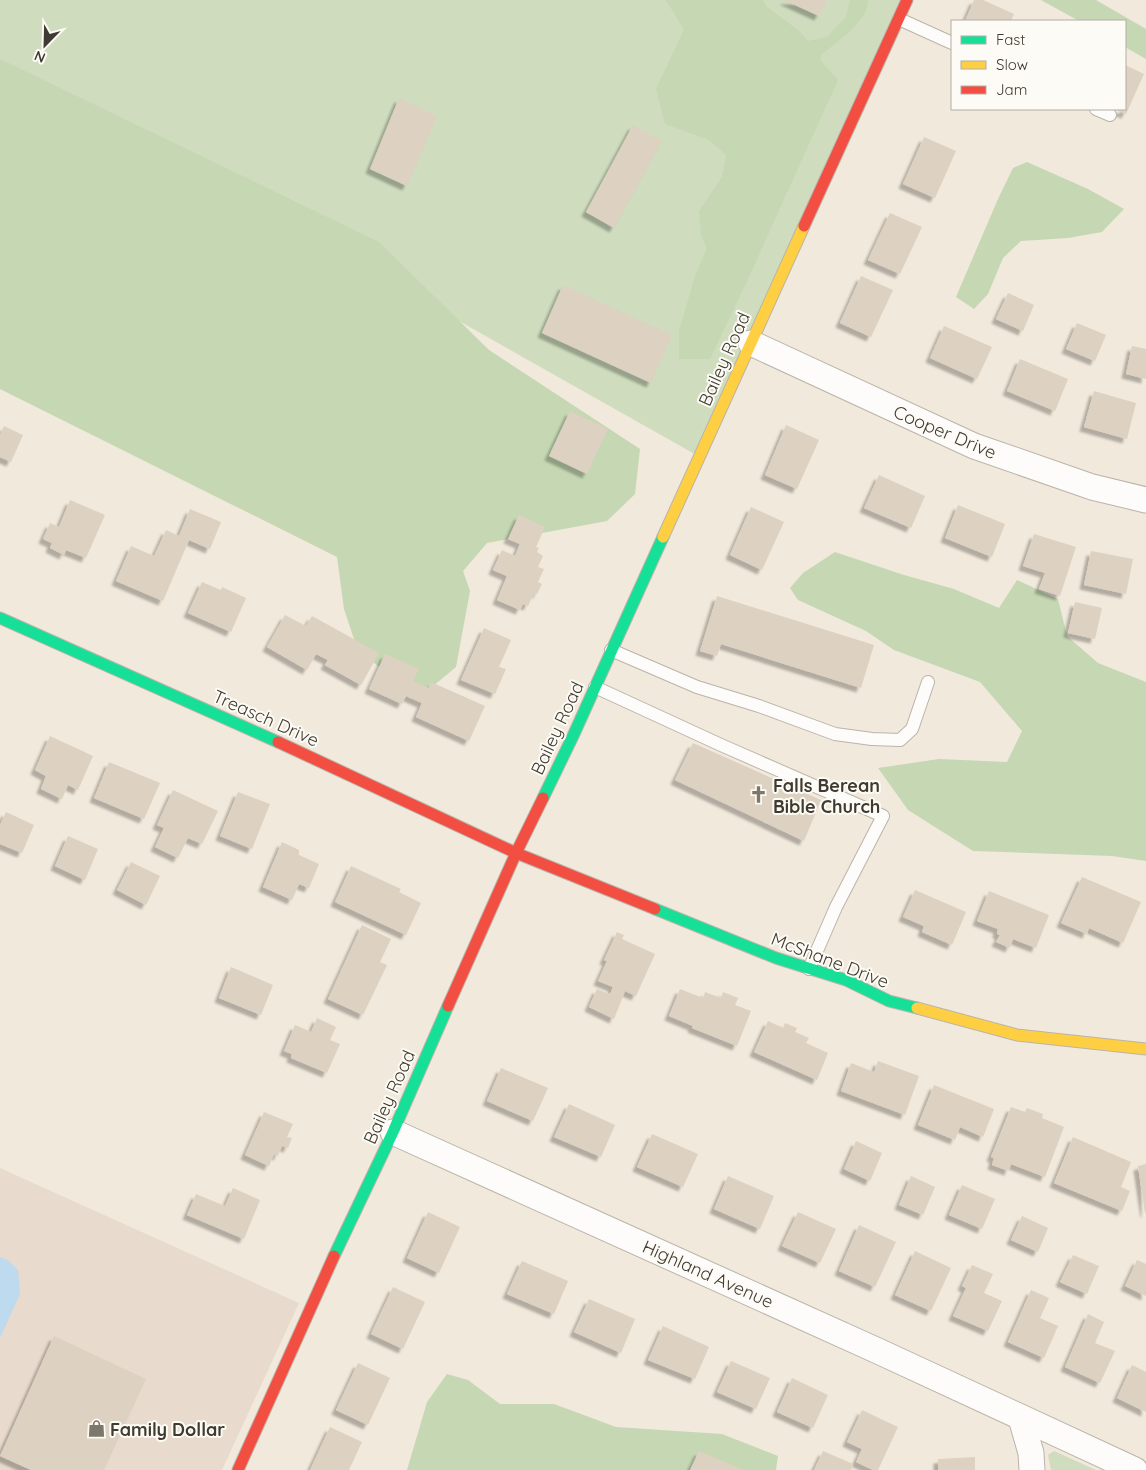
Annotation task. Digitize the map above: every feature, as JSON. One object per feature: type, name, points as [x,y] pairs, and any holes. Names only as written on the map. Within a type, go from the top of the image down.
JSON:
[{"type":"street","name":"Bailey Road","points":[[238,1470],[338,1246],[393,1132],[516,853],[573,736],[901,7]]},
{"type":"street","name":"Cooper Drive","points":[[751,343],[974,446],[1092,488],[1146,500]]},
{"type":"street","name":"Treasch Drive","points":[[0,618],[288,747],[516,853]]},
{"type":"street","name":"McShane Drive","points":[[516,853],[776,958],[846,980],[889,1001],[1009,1033],[1146,1049]]},
{"type":"street","name":"Highland Avenue","points":[[393,1132],[878,1351],[1135,1470]]},
{"type":"street","points":[[1021,1418],[1031,1453],[1032,1470]]},
{"type":"lane","points":[[901,7],[951,42]]},
{"type":"lane","points":[[1098,110],[1110,115]]},
{"type":"lane","points":[[611,650],[726,697],[759,706],[835,734],[872,739],[900,740],[912,729],[928,682]]},
{"type":"lane","points":[[595,687],[721,746],[883,816],[836,907],[810,969]]},
{"type":"shaded area","points":[[0,1168],[299,1303],[222,1470],[0,1470]]},
{"type":"green space","points":[[0,0],[908,0],[700,457],[0,62]]},
{"type":"green space","points":[[666,0],[763,0],[766,6],[799,31],[808,41],[827,37],[846,17],[850,0],[868,0],[863,16],[850,31],[821,55],[820,60],[838,80],[710,359],[679,359],[679,331],[695,276],[707,248],[701,236],[699,211],[722,177],[726,155],[709,140],[665,124],[656,89],[684,30]]},
{"type":"green space","points":[[1041,0],[1096,0],[1146,29],[1146,59],[1126,48],[1126,20],[1077,20]]},
{"type":"green space","points":[[0,59],[379,242],[489,350],[640,449],[635,494],[607,521],[487,543],[463,571],[470,591],[456,667],[427,691],[401,683],[358,651],[344,609],[337,557],[0,389]]},
{"type":"green space","points":[[1027,162],[1088,189],[1124,209],[1102,232],[1068,238],[1021,241],[1003,258],[988,294],[974,309],[956,297],[1013,168]]},
{"type":"green space","points":[[835,552],[954,589],[999,608],[1017,580],[1058,599],[1067,636],[1098,663],[1146,682],[1146,861],[1112,856],[973,851],[908,810],[878,768],[939,759],[1007,762],[1022,731],[980,682],[894,650],[866,631],[798,600],[790,588],[803,573]]},
{"type":"green space","points":[[447,1374],[468,1380],[500,1404],[554,1404],[616,1427],[722,1434],[778,1456],[776,1470],[407,1470],[427,1402]]},
{"type":"green space","points":[[1054,1451],[1096,1470],[1051,1470],[1048,1455]]},
{"type":"water","points":[[0,1257],[8,1260],[18,1270],[20,1294],[0,1338]]},
{"type":"building","points":[[784,0],[827,0],[819,16]]},
{"type":"building","points":[[974,0],[983,0],[1014,14],[1011,20],[965,20]]},
{"type":"building","points":[[1126,65],[1144,74],[1126,114],[1116,110],[1126,110]]},
{"type":"building","points":[[399,98],[437,116],[407,186],[370,169]]},
{"type":"building","points":[[633,125],[662,141],[614,228],[586,212]]},
{"type":"building","points":[[924,137],[956,151],[935,198],[903,184]]},
{"type":"building","points":[[890,213],[922,227],[900,274],[868,260]]},
{"type":"building","points":[[861,276],[893,290],[871,337],[840,323]]},
{"type":"building","points":[[563,285],[672,335],[651,383],[542,333]]},
{"type":"building","points":[[1008,293],[1034,305],[1023,331],[996,319]]},
{"type":"building","points":[[1077,323],[1106,335],[1095,361],[1066,349]]},
{"type":"building","points":[[944,326],[992,347],[977,379],[930,358]]},
{"type":"building","points":[[1132,346],[1146,349],[1146,379],[1126,374]]},
{"type":"building","points":[[1020,359],[1068,379],[1055,411],[1007,391]]},
{"type":"building","points":[[1094,391],[1136,403],[1127,439],[1084,427]]},
{"type":"building","points":[[570,411],[608,429],[587,474],[549,456]]},
{"type":"building","points":[[786,425],[819,440],[797,489],[765,475]]},
{"type":"building","points":[[4,426],[23,435],[11,462],[0,457],[0,435]]},
{"type":"building","points":[[879,475],[925,496],[911,528],[864,508]]},
{"type":"building","points":[[70,500],[105,515],[86,558],[66,550],[64,555],[50,548],[52,543],[43,539],[50,523],[59,527]]},
{"type":"building","points":[[958,505],[1005,524],[992,557],[945,538]]},
{"type":"building","points":[[751,507],[784,522],[762,570],[730,555]]},
{"type":"building","points":[[190,509],[221,522],[210,549],[189,540],[163,601],[116,581],[131,546],[154,556],[166,530],[179,536]]},
{"type":"building","points":[[519,515],[545,527],[536,547],[539,548],[537,552],[543,556],[538,567],[544,569],[538,582],[542,584],[537,594],[534,593],[528,606],[523,604],[520,610],[497,600],[507,576],[493,570],[502,550],[515,556],[520,544],[508,539]]},
{"type":"building","points":[[1034,534],[1076,547],[1060,596],[1039,589],[1045,573],[1023,566]]},
{"type":"building","points":[[1091,551],[1133,559],[1126,594],[1084,585]]},
{"type":"building","points":[[202,582],[221,590],[222,587],[246,598],[231,632],[188,613]]},
{"type":"building","points":[[717,596],[874,645],[861,688],[721,644],[717,656],[700,651]]},
{"type":"building","points":[[1075,602],[1102,608],[1095,639],[1068,633]]},
{"type":"building","points":[[285,615],[306,626],[312,616],[379,653],[361,685],[325,665],[328,660],[316,654],[307,670],[267,647]]},
{"type":"building","points":[[484,628],[511,640],[499,667],[506,669],[495,694],[461,680]]},
{"type":"building","points":[[385,654],[419,669],[413,681],[429,688],[431,682],[485,706],[469,741],[416,717],[422,703],[406,696],[402,704],[369,689]]},
{"type":"building","points":[[50,736],[93,756],[78,790],[68,785],[62,799],[41,789],[46,776],[35,770]]},
{"type":"building","name":"Falls Berean Bible Church","points":[[693,743],[821,800],[804,841],[675,780]]},
{"type":"building","points":[[109,762],[160,783],[144,819],[94,798]]},
{"type":"building","points":[[173,790],[218,811],[202,844],[188,838],[178,858],[155,847],[164,828],[157,825]]},
{"type":"building","points":[[238,792],[270,804],[252,849],[220,836]]},
{"type":"building","points":[[6,812],[34,825],[22,853],[0,844],[0,825]]},
{"type":"building","points":[[68,836],[98,849],[85,880],[55,866]]},
{"type":"building","points":[[282,842],[299,850],[299,855],[319,864],[309,888],[299,884],[292,900],[263,887]]},
{"type":"building","points":[[131,862],[160,876],[146,905],[117,890]]},
{"type":"building","points":[[351,866],[401,889],[399,892],[421,903],[406,935],[335,902]]},
{"type":"building","points":[[1082,877],[1141,902],[1123,943],[1089,928],[1087,934],[1061,923]]},
{"type":"building","points":[[915,890],[966,912],[952,945],[922,932],[924,926],[903,917]]},
{"type":"building","points":[[989,891],[1049,915],[1036,948],[1013,939],[1010,948],[996,942],[1000,935],[997,934],[998,929],[977,921]]},
{"type":"building","points":[[362,925],[391,939],[380,962],[387,965],[363,1015],[328,999]]},
{"type":"building","points":[[617,932],[624,935],[622,939],[655,954],[636,996],[625,991],[614,1019],[589,1007],[597,989],[610,994],[613,987],[598,981],[607,961],[604,960]]},
{"type":"building","points":[[231,967],[273,985],[261,1015],[219,998]]},
{"type":"building","points":[[680,989],[703,998],[705,992],[721,998],[723,992],[738,998],[735,1005],[751,1011],[737,1046],[692,1028],[693,1026],[669,1016]]},
{"type":"building","points":[[317,1018],[336,1027],[330,1040],[340,1044],[327,1073],[291,1058],[292,1054],[284,1051],[295,1025],[311,1032]]},
{"type":"building","points":[[768,1021],[783,1028],[785,1023],[797,1028],[795,1032],[809,1038],[806,1043],[828,1053],[817,1080],[754,1052]]},
{"type":"building","points":[[878,1061],[919,1076],[905,1115],[841,1091],[851,1063],[874,1072]]},
{"type":"building","points":[[501,1068],[548,1088],[533,1121],[487,1101]]},
{"type":"building","points":[[934,1085],[994,1109],[983,1137],[960,1127],[955,1140],[918,1125]]},
{"type":"building","points":[[569,1104],[615,1125],[601,1157],[554,1137]]},
{"type":"building","points":[[1011,1107],[1025,1112],[1027,1108],[1043,1114],[1042,1118],[1064,1127],[1045,1177],[1011,1164],[1009,1171],[992,1165],[994,1158],[991,1157]]},
{"type":"building","points":[[264,1112],[293,1124],[287,1137],[292,1138],[288,1148],[282,1146],[278,1156],[274,1154],[269,1166],[245,1155]]},
{"type":"building","points":[[652,1134],[698,1154],[683,1187],[637,1167]]},
{"type":"building","points":[[1073,1137],[1131,1162],[1121,1187],[1130,1191],[1122,1211],[1054,1183]]},
{"type":"building","points":[[856,1141],[882,1153],[870,1181],[844,1169]]},
{"type":"building","points":[[1146,1164],[1146,1212],[1145,1213],[1138,1166]]},
{"type":"building","points":[[728,1176],[774,1196],[760,1229],[714,1209]]},
{"type":"building","points":[[911,1176],[935,1187],[923,1215],[899,1205]]},
{"type":"building","points":[[962,1185],[995,1199],[982,1229],[949,1215]]},
{"type":"building","points":[[233,1188],[260,1200],[244,1239],[187,1215],[196,1194],[225,1206]]},
{"type":"building","points":[[428,1212],[460,1227],[439,1273],[407,1258]]},
{"type":"building","points":[[798,1212],[836,1229],[820,1263],[782,1246]]},
{"type":"building","points":[[1022,1216],[1048,1228],[1038,1252],[1011,1240]]},
{"type":"building","points":[[859,1225],[896,1242],[875,1287],[839,1271]]},
{"type":"building","points":[[915,1251],[951,1268],[931,1311],[895,1295]]},
{"type":"building","points":[[1073,1255],[1099,1266],[1087,1294],[1060,1282]]},
{"type":"building","points":[[1137,1260],[1146,1264],[1146,1296],[1125,1286]]},
{"type":"building","points":[[522,1261],[568,1281],[554,1314],[507,1294]]},
{"type":"building","points":[[972,1265],[993,1274],[984,1293],[1002,1301],[988,1331],[953,1316],[966,1288],[962,1286]]},
{"type":"building","points":[[393,1287],[425,1302],[403,1349],[371,1334]]},
{"type":"building","points":[[1031,1290],[1049,1298],[1040,1318],[1058,1326],[1044,1358],[1008,1342]]},
{"type":"building","points":[[589,1299],[635,1319],[621,1353],[574,1332]]},
{"type":"building","points":[[1088,1314],[1104,1322],[1095,1343],[1115,1351],[1100,1383],[1065,1367]]},
{"type":"building","points":[[663,1326],[709,1347],[695,1379],[648,1360]]},
{"type":"building","points":[[54,1336],[146,1379],[104,1470],[31,1470],[0,1456]]},
{"type":"building","points":[[731,1361],[770,1378],[756,1409],[717,1392]]},
{"type":"building","points":[[358,1363],[390,1378],[368,1425],[336,1410]]},
{"type":"building","points":[[1132,1365],[1146,1372],[1146,1412],[1117,1398]]},
{"type":"building","points":[[792,1378],[828,1395],[813,1428],[777,1412]]},
{"type":"building","points":[[862,1410],[898,1427],[878,1470],[873,1470],[856,1462],[862,1449],[847,1442]]},
{"type":"building","points":[[330,1427],[362,1442],[349,1470],[310,1470]]},
{"type":"building","points":[[699,1451],[735,1466],[743,1470],[690,1470]]},
{"type":"building","points":[[823,1451],[853,1464],[851,1470],[814,1470]]},
{"type":"building","points":[[975,1457],[975,1470],[938,1470],[938,1459]]},
{"type":"traffic: fast","points":[[543,798],[663,537]]},
{"type":"traffic: fast","points":[[0,618],[278,742]]},
{"type":"traffic: fast","points":[[655,909],[776,958],[846,980],[889,1001],[917,1008]]},
{"type":"traffic: fast","points":[[334,1256],[393,1132],[448,1006]]},
{"type":"traffic: slow","points":[[663,537],[804,226]]},
{"type":"traffic: slow","points":[[917,1008],[1017,1035],[1146,1049]]},
{"type":"traffic: jam","points":[[804,226],[907,0]]},
{"type":"traffic: jam","points":[[278,742],[516,853],[655,909]]},
{"type":"traffic: jam","points":[[448,1006],[516,853],[543,798]]},
{"type":"traffic: jam","points":[[238,1470],[334,1256]]},
{"type":"place","name":"Falls Berean Bible Church","points":[[759,795]]},
{"type":"place","name":"Family Dollar","points":[[96,1429]]}]
